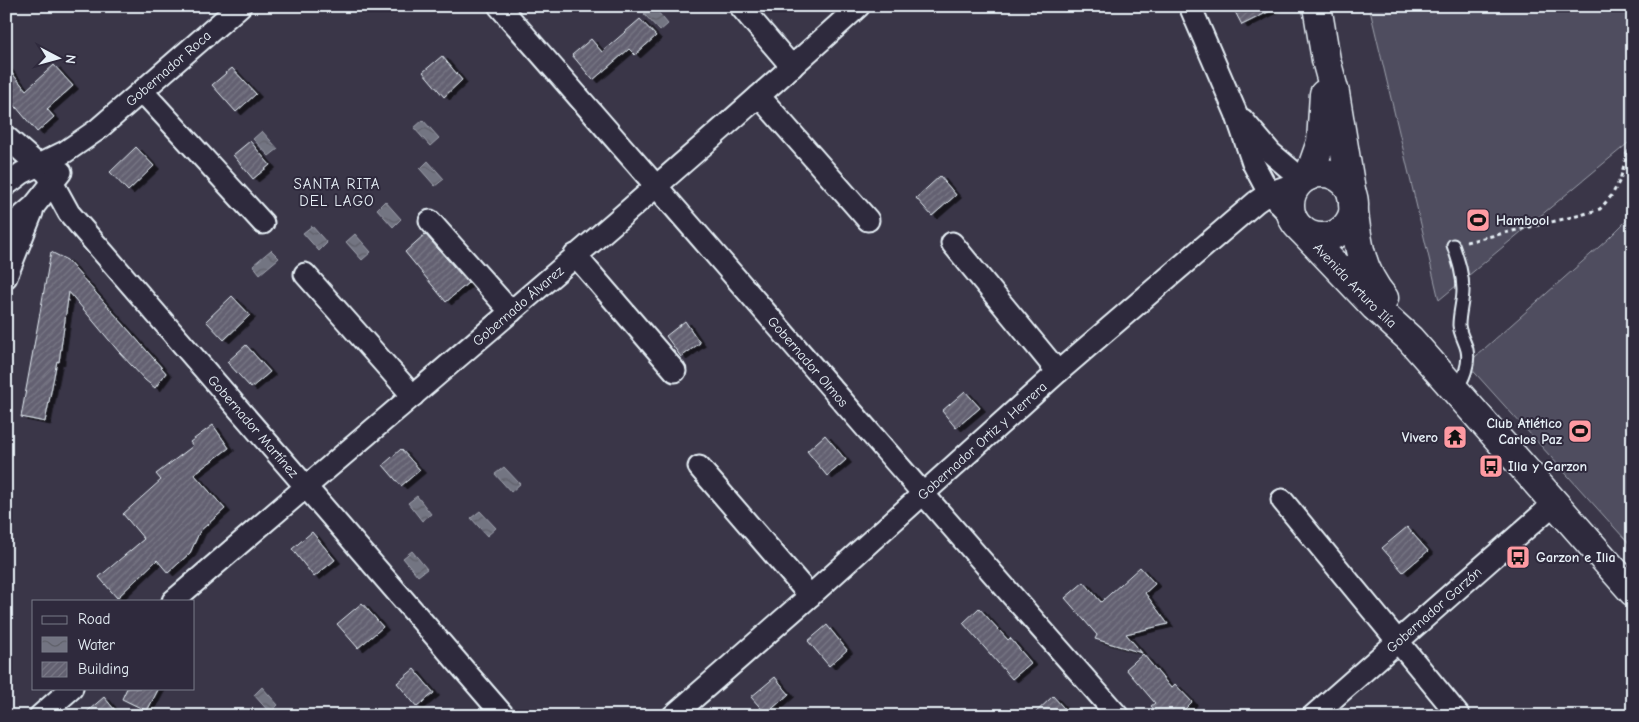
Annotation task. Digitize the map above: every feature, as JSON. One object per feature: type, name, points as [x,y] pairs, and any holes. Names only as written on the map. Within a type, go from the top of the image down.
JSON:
[{"type":"main road","name":"Avenida Arturo Ilía","points":[[1317,6],[1326,60],[1335,93],[1362,263],[1368,278],[1410,339],[1556,502],[1633,592]]},
{"type":"main road","name":"Avenida Arturo Ilía","points":[[1304,179],[1321,142],[1326,60]]},
{"type":"main road","points":[[1324,173],[1333,175],[1348,187],[1353,200],[1349,221],[1336,234],[1318,236],[1297,224],[1290,201],[1293,192],[1304,179],[1324,173]]},
{"type":"main road","name":"Avenida Arturo Ilía","points":[[1297,224],[1375,308],[1410,339]]},
{"type":"street","name":"Gobernador Roca","points":[[6,230],[34,206],[46,174],[143,92],[240,6]]},
{"type":"street","name":"Gobernador Olmos","points":[[499,6],[656,184],[922,495],[1118,716]]},
{"type":"street","points":[[740,6],[792,67]]},
{"type":"street","name":"Gobernado Álvarez","points":[[174,600],[511,312],[792,67],[859,6]]},
{"type":"street","points":[[1190,6],[1236,113],[1252,163],[1269,193],[1297,224]]},
{"type":"street","points":[[143,92],[264,223]]},
{"type":"street","points":[[758,96],[868,220]]},
{"type":"street","points":[[1236,113],[1271,153],[1304,179]]},
{"type":"street","name":"Gobernador Martínez","points":[[6,137],[46,174],[69,213],[504,716]]},
{"type":"street","name":"Gobernador Roca","points":[[7,183],[22,173],[46,174]]},
{"type":"street","name":"Gobernador Ortiz y Herrera","points":[[673,716],[810,596],[1058,372],[1269,193],[1304,179]]},
{"type":"street","points":[[6,277],[34,206]]},
{"type":"street","points":[[430,221],[511,312]]},
{"type":"street","points":[[952,243],[1058,372]]},
{"type":"street","points":[[575,255],[675,371]]},
{"type":"street","points":[[305,274],[413,396]]},
{"type":"street","points":[[699,467],[810,596]]},
{"type":"street","points":[[1282,500],[1459,716]]},
{"type":"street","name":"Gobernador Garzón","points":[[1313,716],[1556,502]]},
{"type":"street","points":[[40,716],[70,690]]},
{"type":"lane","points":[[1454,245],[1461,272],[1463,291],[1459,322],[1468,358],[1465,375],[1456,391]]},
{"type":"path","points":[[1454,245],[1600,209],[1612,195],[1620,180],[1627,154],[1633,142]]},
{"type":"shaded area","name":"Hambool","points":[[1369,6],[1633,6],[1633,139],[1439,300]]},
{"type":"shaded area","name":"Club Atlético Carlos Paz","points":[[1633,214],[1633,548],[1467,364],[1608,239]]},
{"type":"water","points":[[653,6],[668,24],[660,31],[644,14]]},
{"type":"water","points":[[423,120],[439,138],[430,146],[414,128]]},
{"type":"water","points":[[262,131],[278,149],[269,156],[253,139]]},
{"type":"water","points":[[428,161],[444,179],[435,186],[420,169]]},
{"type":"water","points":[[385,201],[401,219],[393,227],[377,209]]},
{"type":"water","points":[[312,226],[327,243],[319,251],[303,233]]},
{"type":"water","points":[[355,234],[371,252],[362,260],[346,242]]},
{"type":"water","points":[[271,250],[279,258],[260,274],[253,265]]},
{"type":"water","points":[[504,467],[520,484],[511,492],[495,474]]},
{"type":"water","points":[[417,496],[431,514],[422,521],[408,503]]},
{"type":"water","points":[[480,511],[496,528],[487,536],[471,518]]},
{"type":"water","points":[[412,551],[427,569],[418,576],[403,558]]},
{"type":"water","points":[[262,687],[278,705],[270,713],[254,695]]},
{"type":"building","points":[[1232,6],[1280,6],[1242,25]]},
{"type":"building","points":[[640,19],[656,36],[635,55],[629,49],[593,80],[572,55],[591,39],[602,52]]},
{"type":"building","points":[[442,56],[462,80],[444,97],[423,72]]},
{"type":"building","points":[[54,65],[73,86],[47,109],[54,117],[37,132],[6,95],[6,66],[26,90]]},
{"type":"building","points":[[232,68],[256,94],[236,112],[212,85]]},
{"type":"building","points":[[250,141],[270,165],[253,179],[233,155]]},
{"type":"building","points":[[136,147],[154,166],[128,191],[110,172]]},
{"type":"building","points":[[940,176],[956,195],[932,216],[916,198]]},
{"type":"building","points":[[425,234],[468,283],[446,302],[405,252]]},
{"type":"building","points":[[51,252],[67,260],[166,373],[155,388],[119,352],[69,292],[59,362],[57,361],[45,422],[21,417]]},
{"type":"building","points":[[232,296],[250,315],[224,340],[206,321]]},
{"type":"building","points":[[685,321],[700,343],[681,357],[666,336]]},
{"type":"building","points":[[246,345],[270,372],[251,388],[227,362]]},
{"type":"building","points":[[965,391],[980,408],[956,428],[942,411]]},
{"type":"building","points":[[213,425],[229,448],[194,474],[225,509],[200,531],[190,553],[168,573],[157,560],[117,598],[99,577],[144,539],[123,514],[161,480],[156,474],[193,446],[190,442]]},
{"type":"building","points":[[825,435],[846,460],[827,476],[807,451]]},
{"type":"building","points":[[401,449],[420,470],[401,486],[383,465]]},
{"type":"building","points":[[1407,527],[1428,551],[1403,572],[1382,548]]},
{"type":"building","points":[[312,532],[335,560],[314,577],[292,549]]},
{"type":"building","points":[[1140,567],[1155,584],[1145,593],[1168,624],[1126,634],[1142,653],[1095,639],[1097,635],[1065,598],[1084,582],[1101,602]]},
{"type":"building","points":[[362,603],[383,627],[358,648],[337,624]]},
{"type":"building","points":[[979,608],[1008,640],[1010,638],[1031,663],[1012,679],[963,623]]},
{"type":"building","points":[[827,625],[847,650],[829,666],[808,641]]},
{"type":"building","points":[[1143,654],[1171,688],[1175,684],[1192,702],[1178,716],[1160,716],[1151,706],[1155,703],[1126,669]]},
{"type":"building","points":[[414,669],[434,693],[417,707],[397,683]]},
{"type":"building","points":[[775,677],[789,694],[766,714],[751,697]]},
{"type":"building","points":[[126,690],[158,690],[147,711],[122,699]]},
{"type":"building","points":[[1053,696],[1071,716],[1032,716]]},
{"type":"building","points":[[104,697],[120,716],[82,716]]},
{"type":"place","name":"Hambool","points":[[1478,220]]},
{"type":"place","name":"Club Atlético Carlos Paz","points":[[1580,431]]},
{"type":"place","name":"Vivero","points":[[1455,437]]},
{"type":"place","name":"Ilia y Garzon","points":[[1491,466]]},
{"type":"place","name":"Garzon e Ilia","points":[[1518,557]]},
{"type":"district","name":"SANTA RITA DEL LAGO","points":[[337,192]]}]
